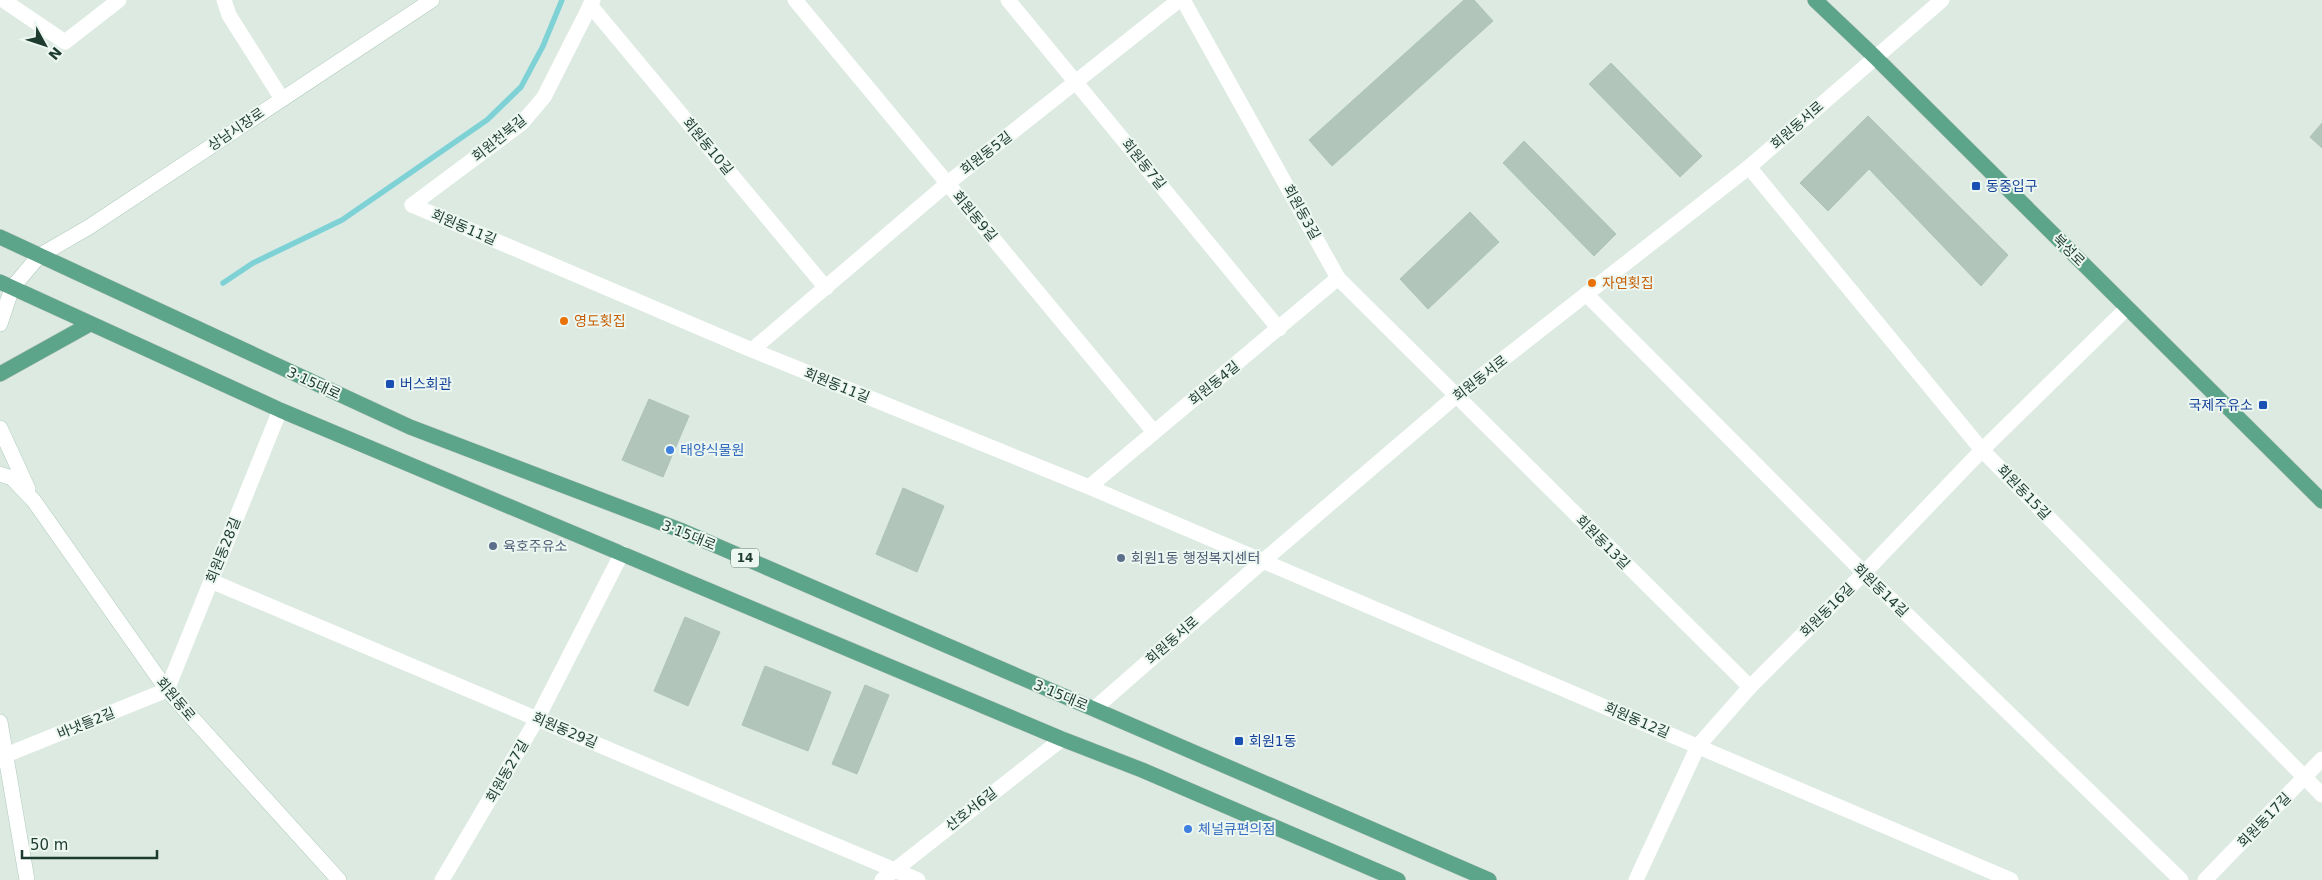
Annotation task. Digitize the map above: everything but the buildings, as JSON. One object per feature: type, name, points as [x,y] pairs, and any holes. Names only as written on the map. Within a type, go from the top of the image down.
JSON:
[{"type":"main road","name":"북성로","points":[[1815,0],[1875,57],[2322,501]]},
{"type":"main road","name":"3·15대로","points":[[0,237],[410,427],[680,530],[1489,880]]},
{"type":"main road","points":[[6,285],[280,410],[1062,739],[1151,774],[1398,880]]},
{"type":"main road","points":[[0,374],[90,324]]},
{"type":"street","points":[[3,0],[65,42],[118,0]]},
{"type":"street","points":[[224,0],[229,15],[282,98]]},
{"type":"street","name":"상남시장로","points":[[6,285],[39,256],[89,226],[432,0]]},
{"type":"street","name":"회원동9길","points":[[795,0],[1154,432]]},
{"type":"street","name":"회원동7길","points":[[1008,0],[1077,81],[1279,329]]},
{"type":"street","name":"회원동5길","points":[[752,350],[948,183],[1181,0]]},
{"type":"street","name":"회원동3길","points":[[1181,0],[1338,278],[1456,396]]},
{"type":"street","name":"회원동서로","points":[[1094,709],[1456,396],[1749,167],[1942,0]]},
{"type":"street","name":"회원천북길","points":[[412,206],[522,123],[544,97],[592,2]]},
{"type":"street","name":"회원동10길","points":[[592,2],[826,288]]},
{"type":"street","name":"회원동15길","points":[[1749,167],[1982,450],[2322,795]]},
{"type":"street","name":"회원동11길","points":[[412,206],[752,350],[1089,487],[1263,561]]},
{"type":"street","name":"회원동4길","points":[[1089,487],[1338,278]]},
{"type":"street","points":[[0,324],[6,285]]},
{"type":"street","name":"회원동14길","points":[[1586,294],[1864,573],[2180,880]]},
{"type":"street","name":"회원동16길","points":[[1636,880],[1698,746],[1750,687],[1864,573],[1982,450],[2127,308]]},
{"type":"street","name":"회원동13길","points":[[1456,396],[1750,687]]},
{"type":"street","name":"회원동28길","points":[[167,690],[280,410]]},
{"type":"street","points":[[0,428],[34,501]]},
{"type":"street","points":[[0,474],[12,478],[34,501]]},
{"type":"street","name":"회원동로","points":[[34,501],[167,690],[339,880]]},
{"type":"street","name":"회원동27길","points":[[442,880],[537,719],[622,553]]},
{"type":"street","name":"회원동12길","points":[[1263,561],[2011,880]]},
{"type":"street","name":"회원동29길","points":[[211,581],[918,880]]},
{"type":"street","name":"바냇들2길","points":[[6,755],[167,690]]},
{"type":"street","points":[[0,722],[27,880]]},
{"type":"street","name":"산호서6길","points":[[882,880],[1062,739]]},
{"type":"street","name":"회원동17길","points":[[2206,880],[2322,759]]},
{"type":"waterway","points":[[223,283],[253,263],[342,220],[487,120],[521,87],[543,46],[562,0]]},
{"type":"place","name":"동중입구","points":[[1976,186]]},
{"type":"place","name":"자연횟집","points":[[1592,283]]},
{"type":"place","name":"영도횟집","points":[[564,321]]},
{"type":"place","name":"버스회관","points":[[390,384]]},
{"type":"place","name":"국제주유소","points":[[2263,405]]},
{"type":"place","name":"태양식물원","points":[[670,450]]},
{"type":"place","name":"육호주유소","points":[[493,546]]},
{"type":"place","name":"회원1동 행정복지센터","points":[[1121,558]]},
{"type":"place","name":"회원1동","points":[[1239,741]]},
{"type":"place","name":"체널큐편의점","points":[[1188,829]]}]
